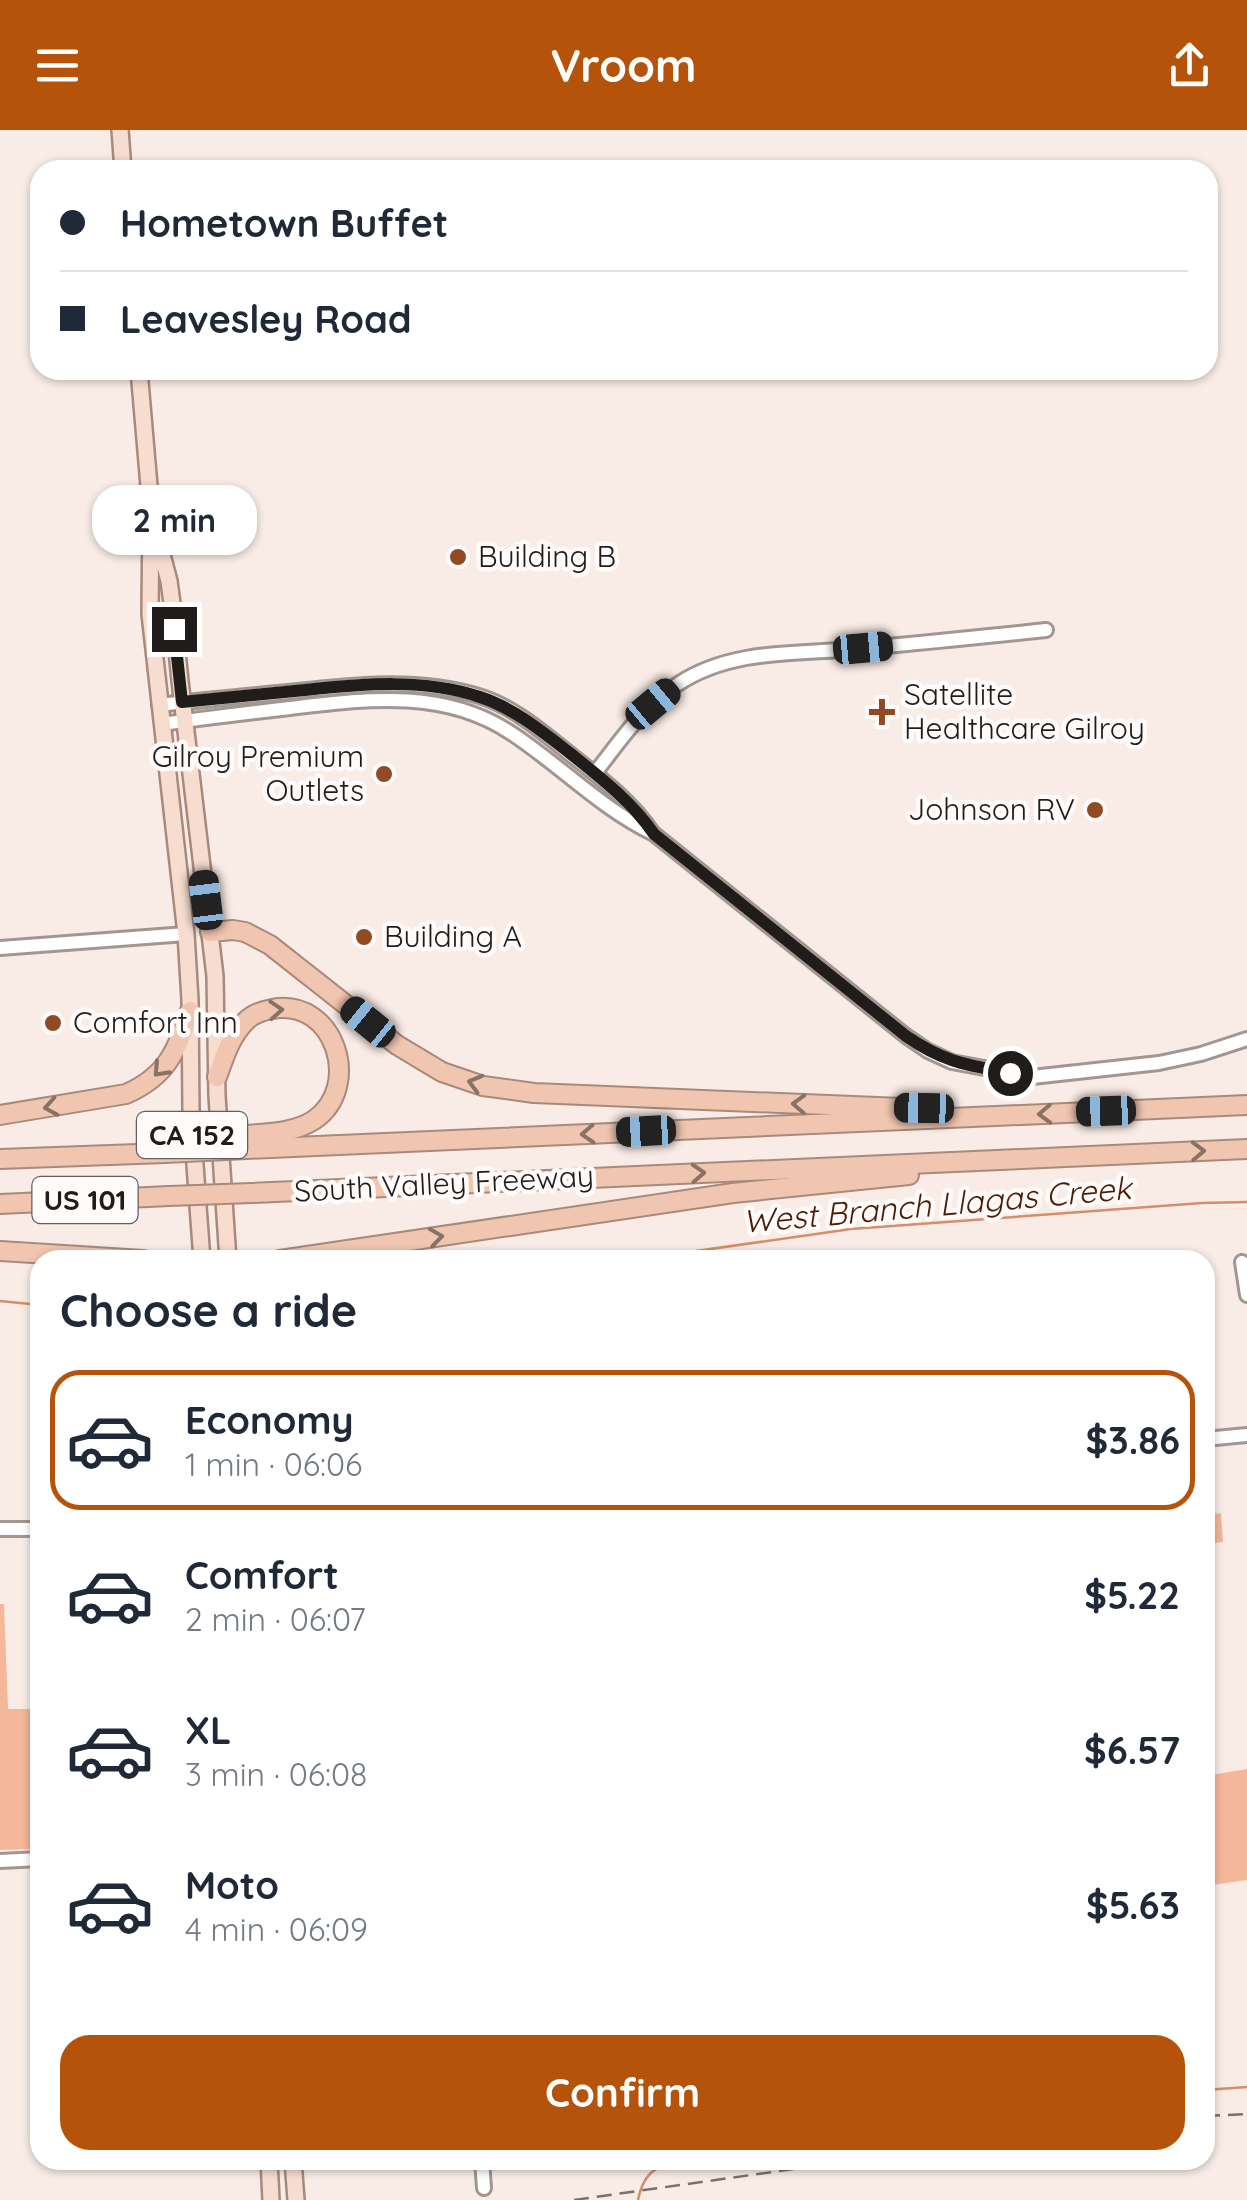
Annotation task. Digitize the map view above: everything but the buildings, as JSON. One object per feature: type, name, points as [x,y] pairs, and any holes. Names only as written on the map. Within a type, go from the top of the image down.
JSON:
[{"type":"highway","points":[[210,932],[233,930],[257,938],[282,953],[411,1055],[442,1072],[483,1086],[564,1094],[924,1108],[966,1117]]},
{"type":"highway","points":[[216,1077],[232,1040],[246,1020],[259,1011],[298,1009],[328,1030],[338,1065],[336,1091],[326,1109],[298,1128],[247,1142]]},
{"type":"highway","points":[[0,1115],[126,1094],[143,1086],[172,1057],[190,1011]]},
{"type":"highway","name":"South Valley Freeway","points":[[0,1159],[247,1142],[1247,1105]]},
{"type":"highway","name":"South Valley Freeway","points":[[0,1204],[1247,1149]]},
{"type":"highway","points":[[355,1250],[754,1190],[1150,1154]]},
{"type":"highway","points":[[0,1251],[30,1253]]},
{"type":"main road","points":[[120,130],[122,160]]},
{"type":"main road","points":[[141,380],[150,509],[150,614],[186,934],[210,932]]},
{"type":"main road","points":[[150,509],[169,582],[217,996],[216,1077],[227,1250]]},
{"type":"main road","name":"CA 152","points":[[186,934],[190,1101],[201,1250]]},
{"type":"main road","points":[[269,2170],[270,2200]]},
{"type":"main road","points":[[294,2170],[296,2200]]},
{"type":"street","points":[[595,774],[637,719],[675,685],[728,662],[768,654],[1046,630]]},
{"type":"street","points":[[159,704],[335,687],[397,684],[448,689],[493,702],[537,727],[640,814],[654,834]]},
{"type":"street","points":[[162,724],[369,698],[447,704],[484,718],[510,732],[626,821],[654,834],[906,1036],[952,1062],[1032,1077],[1159,1063],[1247,1040]]},
{"type":"street","points":[[0,948],[186,934]]},
{"type":"street","points":[[1242,1262],[1247,1295]]},
{"type":"street","points":[[1215,1439],[1247,1435]]},
{"type":"street","points":[[0,1529],[30,1528]]},
{"type":"street","points":[[0,1861],[30,1860]]},
{"type":"street","points":[[483,2170],[484,2188]]},
{"type":"shaded area","points":[[1221,1513],[1223,1542],[1215,1543],[1215,1514]]},
{"type":"shaded area","points":[[0,1604],[4,1604],[8,1709],[30,1709],[30,1849],[0,1850]]},
{"type":"shaded area","points":[[1247,1769],[1247,1880],[1215,1885],[1215,1774]]},
{"type":"waterway","name":"West Branch Llagas Creek","points":[[703,1250],[851,1229],[1247,1202]]},
{"type":"waterway","name":"West Branch Llagas Creek","points":[[0,1301],[30,1304]]},
{"type":"waterway","points":[[1215,2089],[1247,2087]]},
{"type":"waterway","points":[[638,2200],[645,2180],[655,2170]]},
{"type":"railway","points":[[1215,2116],[1247,2114]]},
{"type":"railway","points":[[574,2200],[786,2170]]},
{"type":"place","name":"Building B","points":[[458,557]]},
{"type":"place","name":"Satellite Healthcare Gilroy","points":[[882,712]]},
{"type":"place","name":"Gilroy Premium Outlets","points":[[384,774]]},
{"type":"place","name":"Johnson RV","points":[[1095,810]]},
{"type":"place","name":"Building A","points":[[364,937]]},
{"type":"place","name":"Comfort Inn","points":[[53,1023]]},
{"type":"route","points":[[174,629],[182,702],[397,684],[448,689],[493,702],[537,727],[640,814],[654,834],[906,1036],[952,1062],[1010,1073]]}]
